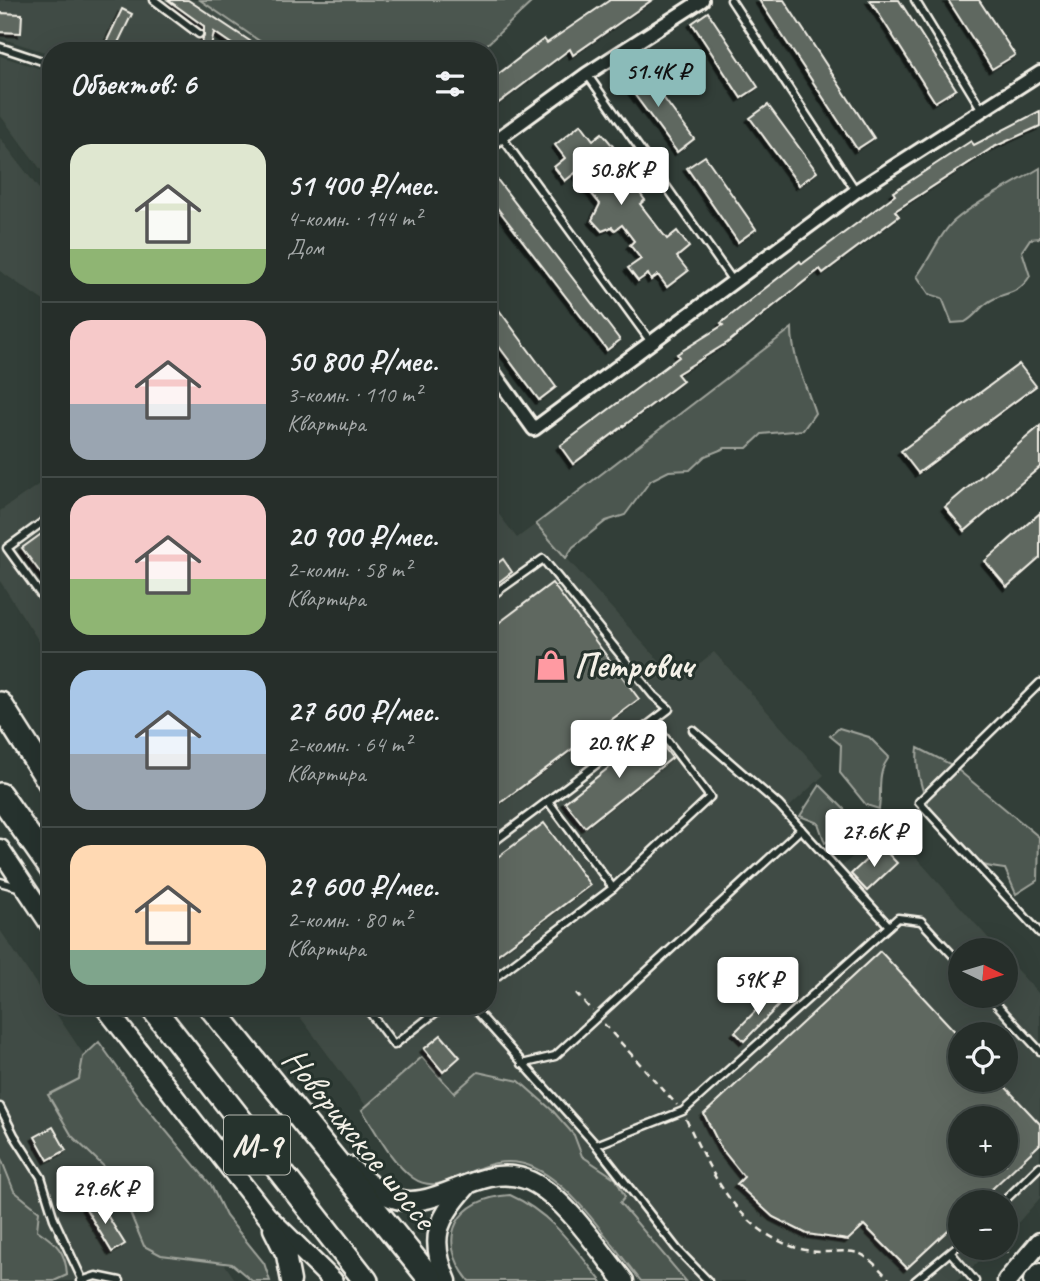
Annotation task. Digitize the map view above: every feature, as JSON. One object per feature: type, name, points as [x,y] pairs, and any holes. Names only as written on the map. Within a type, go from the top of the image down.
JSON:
[{"type":"highway","points":[[0,704],[42,770]]},
{"type":"highway","points":[[0,795],[42,855]]},
{"type":"highway","name":"М-9","points":[[158,1015],[366,1281]]},
{"type":"highway","name":"Новорижское шоссе","points":[[217,1015],[432,1281]]},
{"type":"street","points":[[497,139],[587,74],[702,0]]},
{"type":"street","points":[[497,378],[534,429],[856,191],[1040,72]]},
{"type":"street","points":[[0,849],[42,912]]},
{"type":"street","points":[[111,1015],[267,1216],[333,1281]]},
{"type":"street","name":"М-9","points":[[321,1145],[386,1195],[400,1200],[435,1197],[490,1176],[506,1175],[538,1185],[571,1216],[624,1281]]},
{"type":"street","points":[[447,1281],[436,1245],[438,1229],[444,1213],[470,1183]]},
{"type":"street","name":"М-9","points":[[267,1216],[286,1255],[291,1281]]},
{"type":"street","points":[[1007,1281],[1040,1242]]},
{"type":"street","points":[[1033,1281],[1040,1273]]},
{"type":"lane","points":[[154,0],[199,34]]},
{"type":"lane","points":[[731,0],[856,191]]},
{"type":"lane","points":[[915,0],[982,110]]},
{"type":"lane","points":[[0,47],[42,61]]},
{"type":"lane","points":[[587,74],[734,282]]},
{"type":"lane","points":[[501,136],[651,342]]},
{"type":"lane","points":[[42,523],[7,548],[42,597]]},
{"type":"lane","points":[[497,592],[543,559],[653,695],[669,709],[497,839]]},
{"type":"lane","points":[[1040,683],[919,802],[1040,933]]},
{"type":"lane","points":[[497,976],[613,888],[710,797],[653,722]]},
{"type":"lane","points":[[693,730],[779,805],[889,926]]},
{"type":"lane","points":[[548,801],[613,888]]},
{"type":"lane","points":[[522,1065],[555,1056],[801,829]]},
{"type":"lane","points":[[0,882],[29,892]]},
{"type":"lane","points":[[596,1145],[683,1111],[898,918],[921,921],[948,950]]},
{"type":"lane","points":[[1000,1008],[1040,1051]]},
{"type":"lane","points":[[372,1015],[394,1045],[432,1015]]},
{"type":"lane","points":[[480,1015],[596,1145],[677,1249],[708,1281]]},
{"type":"lane","points":[[0,1107],[41,1177],[54,1219],[82,1280],[96,1276],[120,1281]]},
{"type":"lane","points":[[1015,1190],[1040,1166]]},
{"type":"lane","points":[[915,1281],[948,1255]]},
{"type":"lane","points":[[957,1260],[975,1281]]},
{"type":"path","points":[[576,993],[683,1111],[703,1156],[728,1196],[750,1223],[773,1241],[810,1251],[860,1253],[891,1281]]},
{"type":"shaded area","points":[[0,0],[200,0],[261,42],[222,42],[216,38],[215,42],[42,42],[42,51],[0,38]]},
{"type":"shaded area","points":[[200,0],[534,0],[490,42],[261,42]]},
{"type":"shaded area","points":[[0,56],[42,69],[42,171],[0,115]]},
{"type":"shaded area","points":[[0,138],[42,193],[42,300],[0,271]]},
{"type":"shaded area","points":[[1040,168],[1040,238],[1030,239],[1022,251],[1030,276],[1020,288],[993,299],[965,322],[952,323],[942,298],[929,294],[917,276],[954,221],[984,200]]},
{"type":"shaded area","points":[[792,328],[797,361],[815,413],[803,430],[762,434],[747,448],[725,448],[705,456],[690,470],[669,471],[651,480],[625,515],[606,521],[573,547],[566,558],[536,524]]},
{"type":"shaded area","points":[[42,482],[42,646],[0,581],[0,511]]},
{"type":"shaded area","points":[[497,512],[517,538],[536,524],[677,681],[714,652],[824,775],[787,809],[840,868],[887,825],[988,938],[948,938],[948,1008],[1018,1008],[1018,971],[1040,995],[1040,1198],[1018,1223],[1018,1190],[948,1190],[948,1260],[981,1260],[957,1281],[686,1281],[620,1203],[603,1168],[592,1165],[582,1156],[574,1135],[454,1093],[422,1057],[366,1106],[299,1015],[497,1015]]},
{"type":"shaded area","points":[[839,728],[869,737],[889,757],[881,776],[879,809],[866,805],[840,773],[841,745],[830,736]]},
{"type":"shaded area","points":[[918,748],[952,765],[1039,837],[1038,880],[1016,894],[1005,869],[978,863],[953,843],[932,813],[925,796],[917,763]]},
{"type":"shaded area","points":[[820,785],[847,812],[841,832],[825,843],[818,823],[800,816]]},
{"type":"shaded area","points":[[0,930],[42,993],[42,1015],[57,1015],[236,1281],[0,1281]]},
{"type":"shaded area","points":[[99,1042],[142,1102],[211,1185],[226,1216],[264,1263],[270,1281],[252,1281],[232,1264],[161,1255],[144,1246],[115,1177],[72,1136],[48,1095],[79,1079],[83,1057]]},
{"type":"shaded area","points":[[422,1057],[454,1093],[478,1072],[519,1081],[553,1111],[574,1135],[582,1156],[616,1179],[625,1197],[620,1203],[686,1281],[641,1281],[576,1200],[546,1174],[530,1166],[512,1162],[495,1163],[439,1184],[426,1184],[413,1178],[385,1147],[362,1110]]},
{"type":"shaded area","points":[[0,1156],[14,1191],[39,1211],[37,1230],[59,1248],[65,1260],[67,1275],[54,1281],[0,1281]]},
{"type":"shaded area","points":[[510,1195],[525,1202],[550,1221],[601,1281],[469,1281],[453,1250],[457,1223],[465,1212],[476,1204]]},
{"type":"building","points":[[168,0],[188,0],[251,42],[229,42],[214,32],[212,42],[202,42],[204,26]]},
{"type":"building","points":[[610,0],[652,0],[573,55],[570,49],[497,104],[497,75],[544,39],[547,43]]},
{"type":"building","points":[[759,0],[784,0],[874,138],[857,149]]},
{"type":"building","points":[[870,0],[899,0],[956,89],[935,102]]},
{"type":"building","points":[[948,0],[979,0],[1015,55],[992,69]]},
{"type":"building","points":[[122,9],[132,14],[118,42],[106,42]]},
{"type":"building","points":[[708,12],[758,87],[741,98],[692,23]]},
{"type":"building","points":[[0,13],[22,14],[21,33],[0,32]]},
{"type":"building","points":[[640,66],[694,139],[677,152],[623,79]]},
{"type":"building","points":[[768,105],[817,172],[799,185],[750,118]]},
{"type":"building","points":[[1040,111],[1040,126],[992,148],[895,211],[899,216],[823,273],[820,269],[727,343],[677,374],[683,381],[573,464],[560,446],[679,357],[677,354],[723,325],[721,323],[800,261],[802,264],[895,195],[893,192],[971,141],[974,145]]},
{"type":"building","points":[[581,124],[593,140],[602,133],[613,146],[602,155],[606,160],[603,163],[626,192],[634,186],[645,200],[640,204],[667,239],[677,231],[689,247],[677,257],[688,271],[667,287],[658,275],[651,280],[648,274],[638,281],[628,268],[641,259],[630,245],[634,241],[622,225],[615,230],[612,227],[602,231],[592,220],[600,204],[575,173],[565,181],[554,167],[565,158],[555,145]]},
{"type":"building","points":[[705,156],[756,229],[738,242],[687,168]]},
{"type":"building","points":[[497,179],[620,340],[607,350],[497,208]]},
{"type":"building","points":[[499,310],[556,387],[539,400],[497,344]]},
{"type":"building","points":[[1019,364],[1036,386],[918,473],[901,451]]},
{"type":"building","points":[[1040,426],[1040,467],[965,531],[945,507]]},
{"type":"building","points":[[1040,513],[1040,558],[1007,587],[985,561]]},
{"type":"building","points":[[42,534],[42,575],[22,548]]},
{"type":"building","points":[[503,559],[512,572],[497,583],[497,564]]},
{"type":"building","name":"Петрович","points":[[552,583],[639,699],[497,805],[497,624]]},
{"type":"building","points":[[653,733],[672,758],[585,827],[565,802]]},
{"type":"building","points":[[544,823],[590,885],[497,955],[497,857]]},
{"type":"building","points":[[881,846],[897,863],[867,891],[851,874]]},
{"type":"building","points":[[880,951],[948,1024],[948,1092],[1010,1092],[1040,1124],[1040,1144],[1018,1165],[1018,1106],[948,1106],[948,1176],[1006,1176],[991,1190],[948,1190],[948,1230],[907,1268],[864,1225],[848,1240],[807,1234],[773,1217],[737,1184],[744,1177],[721,1148],[704,1114]]},
{"type":"building","points":[[773,993],[782,1002],[744,1041],[735,1032]]},
{"type":"building","points":[[441,1035],[460,1057],[443,1072],[424,1049]]},
{"type":"building","points":[[53,1127],[66,1150],[48,1160],[35,1137]]},
{"type":"building","points":[[97,1199],[125,1244],[112,1252],[85,1207]]},
{"type":"place","name":"Петрович","points":[[551,665]]}]
